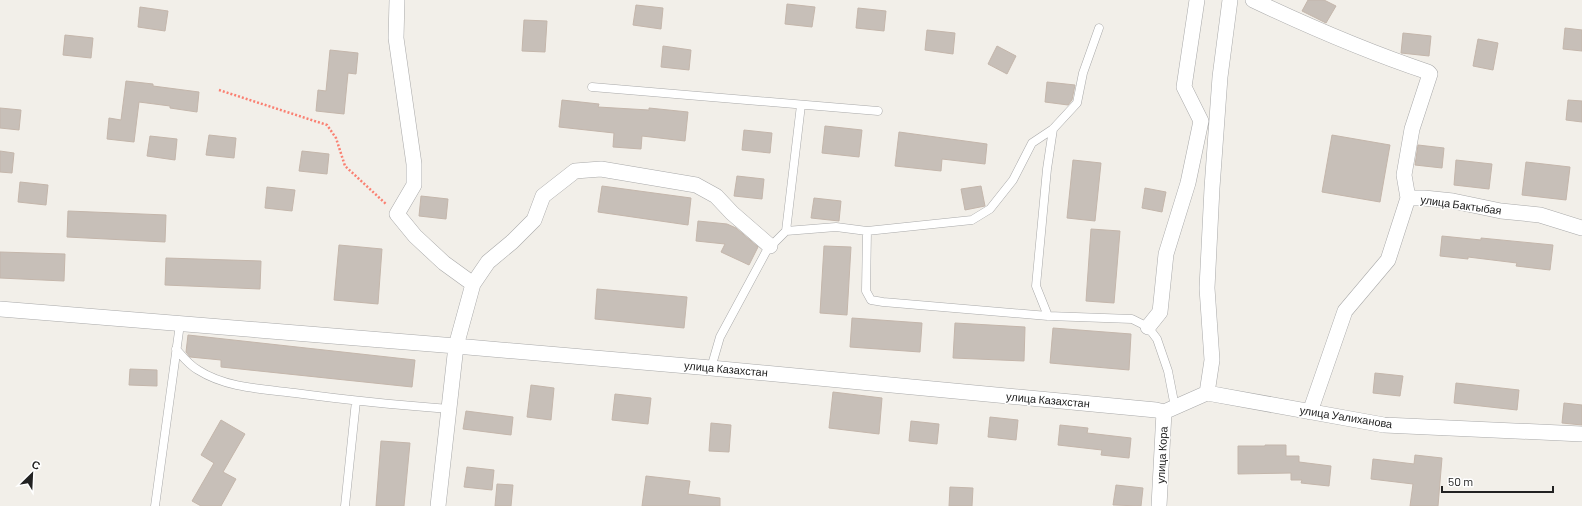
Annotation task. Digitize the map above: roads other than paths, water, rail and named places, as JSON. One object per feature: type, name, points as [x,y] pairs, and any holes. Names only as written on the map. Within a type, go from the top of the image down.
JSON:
[{"type":"street","points":[[397,0],[396,38],[414,164],[414,185],[396,214],[415,236],[444,263],[473,284]]},
{"type":"street","points":[[1148,327],[1160,312],[1166,254],[1188,183],[1200,121],[1184,87],[1197,0]]},
{"type":"street","points":[[1165,410],[1207,393],[1212,360],[1207,288],[1212,188],[1220,77],[1230,0]]},
{"type":"street","points":[[1253,0],[1345,41],[1430,74],[1412,130],[1404,175],[1408,198]]},
{"type":"street","points":[[438,506],[456,346],[473,284],[488,262],[512,242],[534,220],[543,196],[575,171],[601,169],[696,185],[716,196],[732,213],[770,246]]},
{"type":"street","name":"улица Бактыбая","points":[[1310,412],[1346,311],[1388,260],[1408,198],[1445,200],[1501,211],[1540,215],[1582,228]]},
{"type":"street","name":"улица Казахстан","points":[[0,309],[711,368],[1165,410]]},
{"type":"street","name":"улица Уалиханова","points":[[1207,393],[1384,425],[1582,434]]},
{"type":"street","name":"улица Кора","points":[[1159,506],[1165,410]]},
{"type":"lane","points":[[711,368],[720,337],[767,250],[786,231],[836,226],[868,231],[972,220],[990,209],[1013,180],[1032,143],[1053,130],[1077,103],[1083,73],[1099,28]]},
{"type":"lane","points":[[592,87],[878,111]]},
{"type":"lane","points":[[786,231],[801,105]]},
{"type":"lane","points":[[1048,316],[1036,286],[1047,169],[1053,130]]},
{"type":"lane","points":[[868,231],[866,291],[871,300],[1048,316],[1132,319],[1148,327],[1157,339],[1168,372],[1165,410]]},
{"type":"lane","points":[[155,506],[180,324]]},
{"type":"lane","points":[[176,349],[198,370],[225,382],[252,388],[356,401],[449,409]]},
{"type":"lane","points":[[345,506],[356,401]]}]
